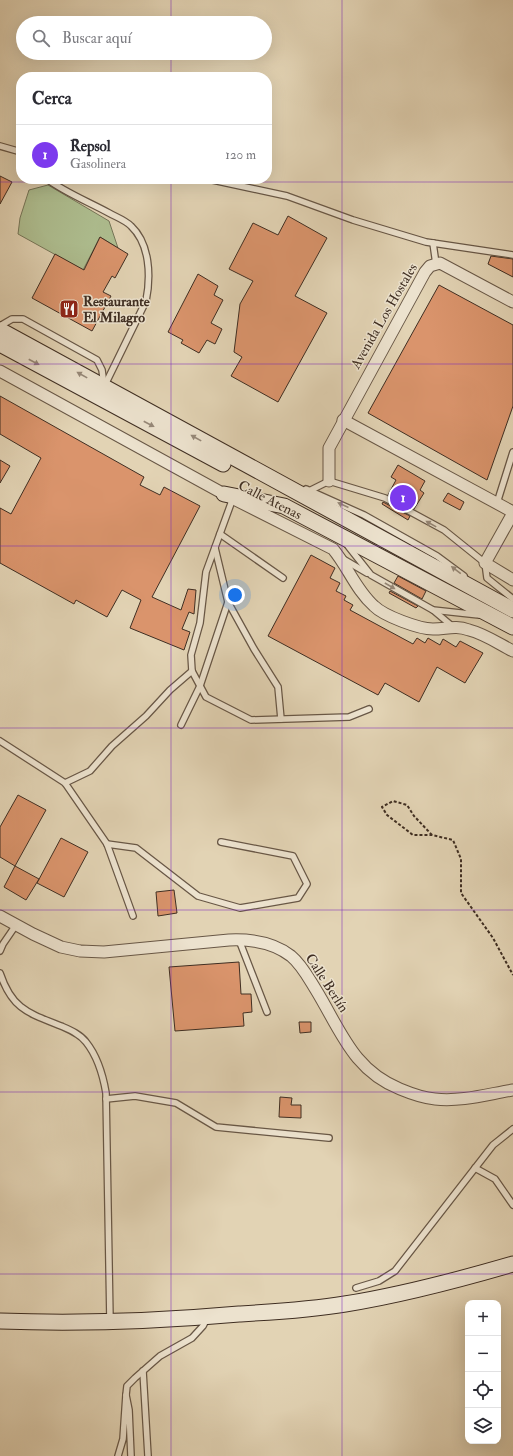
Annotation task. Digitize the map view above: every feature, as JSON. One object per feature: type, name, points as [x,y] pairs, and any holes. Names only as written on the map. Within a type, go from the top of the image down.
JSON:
[{"type":"main road","points":[[0,330],[513,610]]},
{"type":"main road","points":[[0,344],[513,621]]},
{"type":"main road","points":[[229,496],[284,506],[513,627]]},
{"type":"main road","points":[[0,1321],[110,1322],[208,1317],[343,1305],[423,1288],[513,1264]]},
{"type":"street","name":"Avenida Los Hostales","points":[[329,481],[329,448],[425,272],[430,266],[440,263],[513,302]]},
{"type":"street","name":"Calle Atenas","points":[[0,371],[229,496],[333,549],[340,557],[347,571],[374,607],[401,622],[432,629],[452,626],[469,630],[485,636],[513,651]]},
{"type":"street","points":[[343,420],[513,512],[485,563],[513,580]]},
{"type":"street","name":"Calle Berlín","points":[[0,916],[62,947],[80,951],[104,952],[239,940],[266,943],[283,950],[297,961],[324,1003],[353,1053],[367,1069],[386,1083],[425,1098],[445,1100],[513,1090]]},
{"type":"lane","points":[[0,146],[16,151]]},
{"type":"lane","points":[[56,184],[129,224],[141,238],[144,246],[149,276],[149,289],[146,301],[104,387]]},
{"type":"lane","points":[[231,184],[287,196],[353,220],[434,243],[513,255]]},
{"type":"lane","points":[[434,243],[436,264]]},
{"type":"lane","points":[[0,326],[12,319],[23,320],[97,360],[102,370],[104,387]]},
{"type":"lane","points":[[215,448],[240,455],[275,473]]},
{"type":"lane","points":[[497,503],[513,452]]},
{"type":"lane","points":[[309,490],[329,481],[385,498],[444,530],[485,563],[487,578],[513,599]]},
{"type":"lane","points":[[302,487],[364,515],[437,556],[498,602]]},
{"type":"lane","points":[[229,496],[220,534],[206,572],[200,623],[191,655],[192,671],[206,697],[251,720],[349,717],[369,709]]},
{"type":"lane","points":[[324,519],[341,536],[371,575]]},
{"type":"lane","points":[[220,534],[283,578]]},
{"type":"lane","points":[[215,548],[228,602],[254,649],[278,687],[281,719]]},
{"type":"lane","points":[[340,557],[433,610],[452,626]]},
{"type":"lane","points":[[181,725],[200,686],[228,602]]},
{"type":"lane","points":[[433,610],[493,616]]},
{"type":"lane","points":[[65,783],[90,771],[112,746],[146,716],[170,690],[192,671]]},
{"type":"lane","points":[[0,741],[65,783],[107,844],[133,916]]},
{"type":"lane","points":[[107,844],[136,848],[198,896],[240,908],[298,898],[307,884],[293,856],[221,842]]},
{"type":"lane","points":[[0,951],[16,925]]},
{"type":"lane","points":[[239,940],[267,1012]]},
{"type":"lane","points":[[0,973],[8,993],[14,1002],[32,1015],[78,1034],[86,1042],[99,1065],[103,1078],[106,1099],[110,1322]]},
{"type":"lane","points":[[106,1099],[135,1096],[176,1103],[216,1127],[329,1138]]},
{"type":"lane","points":[[356,1288],[378,1281],[395,1271],[493,1145],[513,1129]]},
{"type":"lane","points":[[475,1168],[496,1178],[513,1205]]},
{"type":"lane","points":[[118,1456],[123,1439],[127,1386],[160,1356],[192,1338],[204,1326],[208,1317]]},
{"type":"lane","points":[[143,1371],[148,1456]]},
{"type":"lane","points":[[126,1395],[129,1410],[131,1456]]},
{"type":"path","points":[[432,835],[414,816],[407,805],[392,801],[382,807],[387,814],[413,835],[432,835],[453,840],[461,859],[461,893],[492,938],[513,975]]},
{"type":"green space","points":[[48,185],[109,221],[118,248],[100,237],[83,270],[18,234],[20,218],[29,190]]},
{"type":"building","points":[[0,176],[12,182],[0,204]]},
{"type":"building","points":[[288,216],[327,238],[295,296],[327,313],[278,402],[231,376],[242,357],[234,352],[240,304],[253,281],[229,269],[253,223],[278,235]]},
{"type":"building","points":[[100,237],[128,254],[115,278],[112,276],[103,292],[111,296],[92,331],[32,298],[55,254],[84,270]]},
{"type":"building","points":[[491,256],[513,259],[513,277],[488,264]]},
{"type":"building","points":[[198,274],[218,286],[214,295],[223,300],[211,323],[222,329],[215,344],[207,340],[199,353],[181,343],[183,340],[168,332]]},
{"type":"building","points":[[439,285],[513,325],[513,406],[487,480],[368,413]]},
{"type":"building","points":[[0,396],[144,477],[140,485],[160,495],[164,487],[200,506],[152,597],[181,610],[188,589],[196,590],[194,614],[189,612],[182,629],[190,632],[184,650],[130,628],[141,600],[122,590],[107,617],[76,600],[74,604],[0,563],[0,508],[11,514],[41,458],[0,434]]},
{"type":"building","points":[[0,460],[10,466],[0,483]]},
{"type":"building","points":[[398,465],[425,481],[420,490],[424,493],[414,509],[388,495],[396,480],[391,477]]},
{"type":"building","points":[[448,493],[464,502],[460,510],[443,501]]},
{"type":"building","points":[[383,502],[410,516],[408,520],[382,504]]},
{"type":"building","points":[[311,555],[335,568],[330,578],[340,583],[336,591],[346,596],[344,600],[353,605],[350,610],[413,644],[417,638],[425,643],[428,638],[440,645],[443,639],[456,647],[460,641],[483,653],[465,683],[437,667],[419,702],[385,683],[378,695],[268,636]]},
{"type":"building","points":[[398,576],[426,591],[422,599],[394,583]]},
{"type":"building","points":[[390,591],[418,606],[416,608],[389,593]]},
{"type":"building","points":[[18,795],[46,810],[15,866],[0,857],[0,827]]},
{"type":"building","points":[[61,838],[88,852],[64,897],[37,883]]},
{"type":"building","points":[[15,866],[39,879],[26,900],[4,887]]},
{"type":"building","points":[[174,890],[177,913],[158,916],[156,892]]},
{"type":"building","points":[[239,962],[241,994],[251,994],[252,1012],[243,1013],[244,1026],[175,1031],[169,967]]},
{"type":"building","points":[[299,1022],[311,1022],[311,1032],[300,1033]]},
{"type":"building","points":[[280,1097],[292,1098],[291,1105],[301,1105],[301,1118],[279,1117]]},
{"type":"place","name":"Restaurante El Milagro","points":[[69,309]]},
{"type":"place","name":"Repsol","points":[[403,498]]}]
